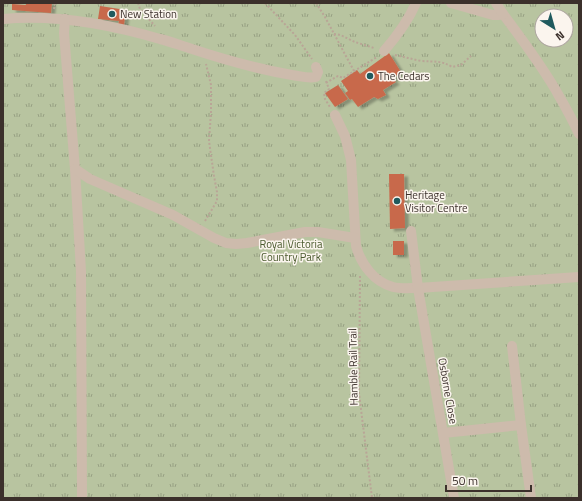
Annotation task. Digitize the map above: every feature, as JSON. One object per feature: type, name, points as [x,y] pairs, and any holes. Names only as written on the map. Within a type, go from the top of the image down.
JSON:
[{"type":"lane","points":[[384,51],[404,26],[416,3]]},
{"type":"lane","points":[[451,3],[493,15],[503,14]]},
{"type":"lane","points":[[496,3],[552,83],[579,134]]},
{"type":"lane","points":[[3,19],[65,19],[90,23],[161,39],[279,73],[312,78],[316,77],[318,72],[316,68]]},
{"type":"lane","points":[[65,19],[64,32],[75,169],[81,271],[82,498]]},
{"type":"lane","points":[[335,115],[345,136],[351,160],[356,246],[360,259],[366,268],[387,285],[401,288],[418,288],[579,276]]},
{"type":"lane","points":[[75,169],[90,179],[173,215],[226,243],[246,243],[305,232],[318,232],[355,238]]},
{"type":"lane","name":"Osborne Close","points":[[411,232],[418,288],[454,498]]},
{"type":"lane","points":[[512,346],[531,498]]},
{"type":"lane","points":[[443,433],[521,425]]},
{"type":"path","points":[[138,3],[140,9],[156,29],[161,39]]},
{"type":"path","points":[[266,3],[295,35],[310,55],[316,68],[320,68],[329,89],[324,93],[325,99],[335,115]]},
{"type":"path","points":[[316,3],[354,70]]},
{"type":"path","points":[[334,34],[336,33],[355,42],[384,51],[414,59],[444,63],[452,67],[461,64],[471,56]]},
{"type":"path","points":[[326,83],[338,76],[343,78],[354,70],[374,60],[384,51]]},
{"type":"path","points":[[200,230],[217,201],[218,192],[214,176],[210,141],[211,86],[206,53]]},
{"type":"path","name":"Hamble Rail Trail","points":[[360,259],[359,393],[372,498]]},
{"type":"green space","name":"Royal Victoria Country Park","points":[[3,3],[579,3],[579,498],[3,498]]},
{"type":"building","points":[[26,3],[52,3],[51,13],[12,10],[12,4],[26,5]]},
{"type":"building","name":"New Station","points":[[100,6],[126,10],[124,25],[118,25],[119,21],[98,19]]},
{"type":"building","points":[[389,53],[401,72],[392,79],[396,82],[383,90],[386,95],[378,99],[374,97],[358,107],[345,93],[348,91],[341,81],[357,70],[360,74]]},
{"type":"building","points":[[338,85],[348,99],[335,107],[325,93]]},
{"type":"building","name":"Heritage Visitor Centre","points":[[389,174],[404,174],[405,228],[390,229]]},
{"type":"building","points":[[393,241],[404,241],[404,255],[393,255]]},
{"type":"place","name":"New Station","points":[[112,14]]},
{"type":"place","name":"The Cedars","points":[[370,76]]},
{"type":"place","name":"Heritage Visitor Centre","points":[[397,201]]}]
